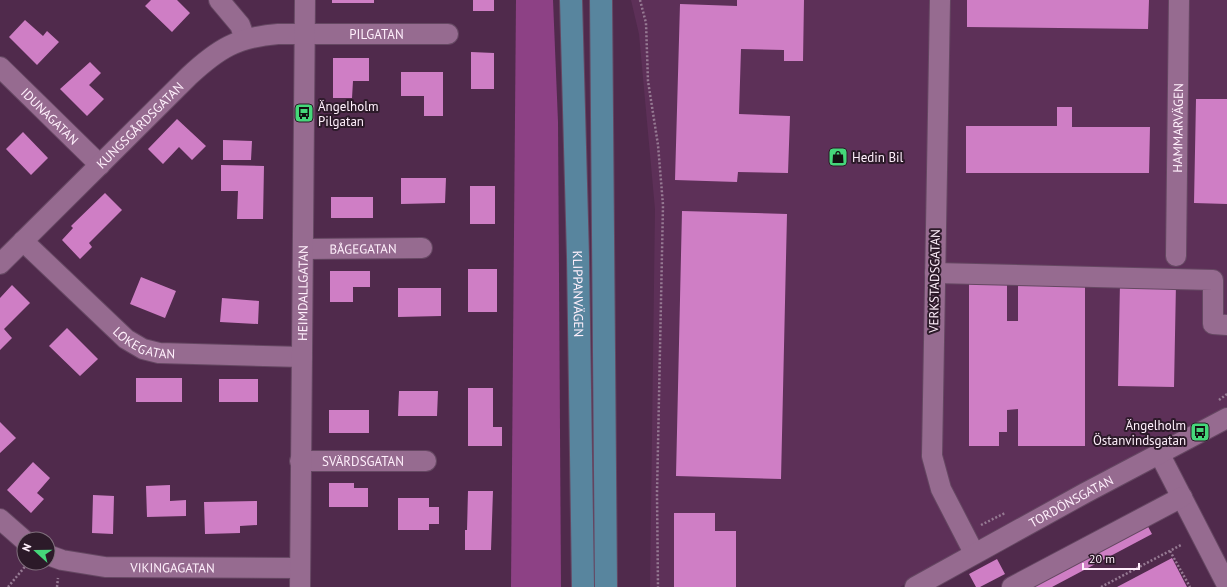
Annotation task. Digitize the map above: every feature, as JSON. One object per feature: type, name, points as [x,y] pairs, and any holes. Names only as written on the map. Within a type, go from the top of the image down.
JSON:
[{"type":"main road","name":"KLIPPANVÄGEN","points":[[571,0],[578,258],[583,587]]},
{"type":"main road","name":"KLIPPANVÄGEN","points":[[601,0],[606,587]]},
{"type":"street","points":[[220,0],[240,25],[245,39]]},
{"type":"street","name":"HEIMDALLGATAN","points":[[300,578],[305,0]]},
{"type":"street","name":"VERKSTADSGATAN","points":[[940,0],[931,437],[934,465],[941,489],[974,553]]},
{"type":"street","name":"HAMMARVÄGEN","points":[[1176,256],[1179,0]]},
{"type":"street","name":"KUNGSGÅRDSGATAN","points":[[0,264],[208,58],[222,48],[245,39],[263,35],[305,34]]},
{"type":"street","name":"PILGATAN","points":[[305,34],[448,34]]},
{"type":"street","name":"IDUNAGATAN","points":[[0,67],[100,165]]},
{"type":"street","name":"LOKEGATAN","points":[[23,241],[126,339],[143,349],[173,354],[302,357]]},
{"type":"street","name":"BÅGEGATAN","points":[[303,249],[422,248]]},
{"type":"street","points":[[935,273],[1213,280],[1213,324],[1227,325]]},
{"type":"street","name":"TORDÖNSGATAN","points":[[916,587],[974,553],[1227,418]]},
{"type":"street","points":[[1159,454],[1227,585]]},
{"type":"street","name":"SVÄRDSGATAN","points":[[300,461],[426,461]]},
{"type":"street","points":[[1012,587],[1182,497]]},
{"type":"street","points":[[0,519],[16,533]]},
{"type":"street","name":"VIKINGAGATAN","points":[[56,558],[68,562],[105,567],[300,578]]},
{"type":"path","points":[[640,0],[646,23],[648,80],[658,145],[663,205],[657,493],[658,587]]},
{"type":"path","points":[[1101,587],[1181,545]]},
{"type":"path","points":[[1170,551],[1190,587]]},
{"type":"path","points":[[8,587],[21,571]]},
{"type":"shaded area","points":[[516,0],[553,0],[558,122],[561,587],[511,587]]},
{"type":"shaded area","points":[[631,0],[1227,0],[1227,415],[966,548],[900,587],[650,587],[655,209],[639,34]]},
{"type":"building","points":[[151,0],[177,0],[190,13],[172,32],[145,6]]},
{"type":"building","points":[[332,0],[374,0],[374,3],[332,3]]},
{"type":"building","points":[[473,0],[494,0],[494,11],[473,11]]},
{"type":"building","points":[[737,0],[804,0],[803,61],[784,61],[784,50],[741,49],[739,114],[790,116],[788,173],[738,172],[737,182],[675,180],[680,4],[737,6]]},
{"type":"building","points":[[967,0],[1149,0],[1148,29],[967,27]]},
{"type":"building","points":[[25,20],[43,36],[47,31],[59,42],[37,65],[9,37]]},
{"type":"building","points":[[471,52],[494,53],[494,89],[471,89]]},
{"type":"building","points":[[333,58],[369,58],[369,81],[353,81],[352,98],[333,98]]},
{"type":"building","points":[[90,62],[101,73],[89,85],[104,99],[87,116],[60,89]]},
{"type":"building","points":[[401,72],[443,72],[443,116],[424,116],[424,96],[401,96]]},
{"type":"building","points":[[1196,99],[1227,99],[1227,204],[1194,203]]},
{"type":"building","points":[[1057,107],[1072,107],[1072,127],[1150,127],[1149,173],[966,173],[966,126],[1057,126]]},
{"type":"building","points":[[177,119],[206,146],[192,160],[179,147],[163,164],[148,149]]},
{"type":"building","points":[[23,132],[48,158],[31,175],[6,149]]},
{"type":"building","points":[[223,140],[252,141],[251,160],[223,160]]},
{"type":"building","points":[[221,165],[264,166],[263,219],[237,219],[238,191],[221,191]]},
{"type":"building","points":[[401,178],[446,178],[445,203],[401,204]]},
{"type":"building","points":[[470,186],[495,186],[495,224],[470,224]]},
{"type":"building","points":[[105,193],[122,210],[89,243],[92,247],[80,259],[62,240],[73,228],[71,226]]},
{"type":"building","points":[[331,197],[373,197],[373,218],[331,218]]},
{"type":"building","points":[[682,211],[787,214],[781,479],[676,476]]},
{"type":"building","points":[[468,269],[497,269],[497,312],[468,312]]},
{"type":"building","points":[[330,271],[370,271],[370,287],[353,287],[353,302],[330,302]]},
{"type":"building","points":[[141,277],[176,291],[165,318],[130,304]]},
{"type":"building","points":[[969,277],[1007,277],[1007,321],[1018,321],[1018,281],[1085,280],[1085,446],[1018,446],[1018,409],[1007,410],[1007,432],[999,432],[999,446],[969,446]]},
{"type":"building","points":[[1120,282],[1176,283],[1174,387],[1118,386]]},
{"type":"building","points":[[12,285],[30,303],[4,329],[12,338],[0,350],[0,298]]},
{"type":"building","points":[[398,288],[441,288],[441,316],[398,317]]},
{"type":"building","points":[[222,298],[259,301],[258,324],[220,322]]},
{"type":"building","points":[[67,328],[98,359],[80,376],[49,346]]},
{"type":"building","points":[[136,378],[182,378],[182,402],[136,402]]},
{"type":"building","points":[[219,379],[258,379],[258,402],[219,402]]},
{"type":"building","points":[[468,388],[493,388],[493,427],[502,427],[502,446],[468,446]]},
{"type":"building","points":[[399,391],[438,391],[437,416],[398,416]]},
{"type":"building","points":[[329,410],[369,410],[369,433],[329,433]]},
{"type":"building","points":[[0,422],[16,438],[0,453]]},
{"type":"building","points":[[33,462],[50,478],[37,493],[44,499],[31,513],[7,490]]},
{"type":"building","points":[[329,483],[354,483],[354,488],[368,488],[368,507],[329,507]]},
{"type":"building","points":[[170,485],[170,501],[186,500],[186,516],[147,517],[146,486]]},
{"type":"building","points":[[468,491],[493,491],[491,550],[465,550]]},
{"type":"building","points":[[93,495],[114,496],[113,534],[92,533]]},
{"type":"building","points":[[398,498],[429,498],[429,507],[439,507],[439,524],[429,524],[429,530],[398,530]]},
{"type":"building","points":[[257,501],[257,525],[240,526],[240,533],[205,534],[204,502]]},
{"type":"building","points":[[674,513],[715,513],[715,531],[736,531],[736,587],[674,587]]},
{"type":"building","points":[[1145,521],[1152,534],[1052,587],[1020,587]]},
{"type":"building","points":[[1172,558],[1187,587],[1117,587]]},
{"type":"building","points":[[997,559],[1005,574],[980,587],[976,587],[969,574]]},
{"type":"place","name":"Ängelholm Pilgatan","points":[[304,113]]},
{"type":"place","name":"Hedin Bil","points":[[838,157]]},
{"type":"place","name":"Ängelholm Östanvindsgatan","points":[[1200,432]]}]
